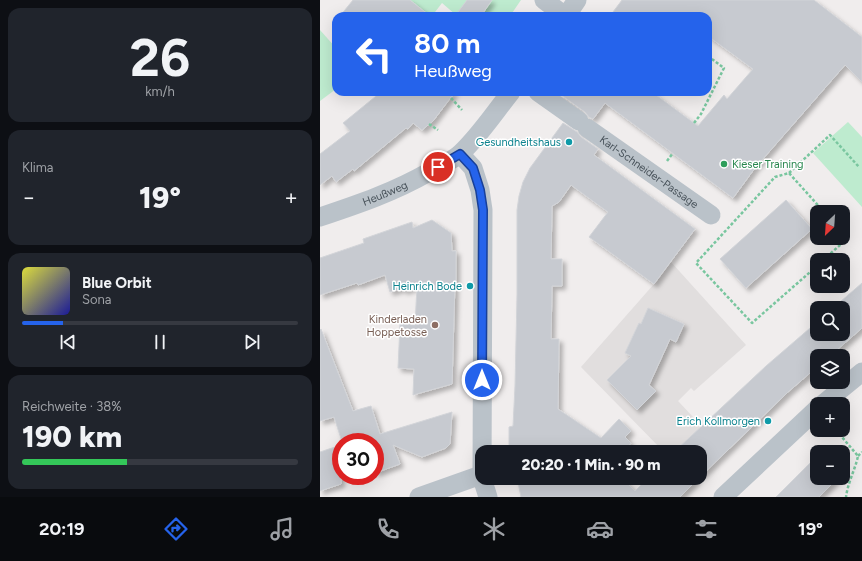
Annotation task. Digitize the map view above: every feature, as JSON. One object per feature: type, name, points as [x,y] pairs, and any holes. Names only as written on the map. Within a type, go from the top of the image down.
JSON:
[{"type":"street","points":[[544,0],[560,12]]},
{"type":"street","points":[[569,12],[577,0]]},
{"type":"street","name":"Heußweg","points":[[320,217],[387,194],[416,180],[460,154],[476,137],[508,96]]},
{"type":"street","name":"Karl-Schneider-Passage","points":[[543,96],[711,216]]},
{"type":"street","points":[[460,154],[473,168],[480,190],[483,210],[482,445]]},
{"type":"street","points":[[832,397],[862,372]]},
{"type":"street","points":[[723,497],[810,416]]},
{"type":"street","points":[[419,497],[475,479]]},
{"type":"street","points":[[484,485],[488,497]]},
{"type":"path","points":[[712,59],[724,68],[712,91]]},
{"type":"path","points":[[694,123],[709,96]]},
{"type":"path","points":[[451,98],[462,110]]},
{"type":"path","points":[[429,124],[438,130]]},
{"type":"path","points":[[810,272],[752,323],[696,263],[775,177],[789,173],[830,135],[859,167]]},
{"type":"path","points":[[789,173],[818,205]]},
{"type":"path","points":[[831,253],[841,245]]},
{"type":"path","points":[[842,437],[858,456]]},
{"type":"path","points":[[846,497],[848,483],[856,467],[858,456],[862,452]]},
{"type":"shaded area","points":[[671,262],[746,345],[694,391],[691,388],[678,401],[726,452],[707,470],[707,445],[657,445],[581,367],[654,284]]},
{"type":"green space","points":[[410,0],[521,0],[513,12],[481,12],[464,4],[458,12],[452,12],[442,3],[435,12],[424,12]]},
{"type":"green space","points":[[320,30],[332,44],[332,92],[320,101]]},
{"type":"green space","points":[[848,122],[862,137],[862,207],[813,153]]},
{"type":"building","points":[[353,0],[410,0],[425,12],[343,12]]},
{"type":"building","points":[[467,0],[492,0],[484,12],[458,12]]},
{"type":"building","points":[[622,0],[814,0],[862,37],[862,82],[845,65],[755,168],[733,198],[605,103],[593,119],[563,96],[657,96],[698,126],[724,95],[727,99],[753,69],[712,39],[712,12],[613,12]]},
{"type":"building","points":[[376,96],[452,96],[433,121],[422,130],[413,123],[408,129],[406,128],[354,171],[353,169],[336,182],[332,176],[320,185],[320,154],[350,131],[343,123]]},
{"type":"building","points":[[563,123],[598,149],[594,155],[695,229],[654,284],[589,237],[608,212],[571,185],[559,202],[552,206],[551,259],[562,259],[562,286],[552,286],[551,339],[559,339],[558,409],[601,438],[619,419],[631,431],[625,437],[631,443],[629,445],[509,445],[509,427],[513,426],[515,386],[517,210],[523,182],[530,168]]},
{"type":"building","points":[[786,200],[810,227],[810,231],[746,288],[720,259]]},
{"type":"building","points":[[432,220],[451,233],[452,251],[456,251],[452,384],[413,395],[414,369],[398,368],[400,324],[415,325],[417,286],[404,291],[403,288],[390,292],[385,275],[358,285],[357,283],[320,295],[320,258],[364,243],[363,239],[412,222],[413,228]]},
{"type":"building","points":[[862,283],[862,328],[850,338],[850,301],[841,301]]},
{"type":"building","points":[[648,308],[684,324],[676,342],[670,339],[649,385],[656,391],[637,410],[607,380],[631,356],[625,353]]},
{"type":"building","points":[[810,328],[810,341],[847,341],[838,349],[810,349],[810,373],[788,392],[707,470],[707,445],[681,445],[766,366]]},
{"type":"building","points":[[321,329],[353,411],[371,406],[380,433],[339,433],[334,417],[320,421]]},
{"type":"building","points":[[452,412],[450,444],[446,448],[422,457],[393,445],[400,464],[384,470],[383,433]]},
{"type":"building","points":[[332,448],[332,485],[338,485],[320,491],[320,452]]},
{"type":"building","points":[[810,463],[810,485],[831,485],[819,497],[776,497]]},
{"type":"building","points":[[518,485],[629,485],[635,491],[641,485],[692,485],[680,497],[521,497]]},
{"type":"place","name":"Gesundheitshaus","points":[[569,142]]},
{"type":"place","name":"Kieser Training","points":[[724,164]]},
{"type":"place","name":"Heinrich Bode","points":[[470,286]]},
{"type":"place","name":"Kinderladen Hoppetosse","points":[[435,325]]},
{"type":"place","name":"Erich Kollmorgen","points":[[768,421]]},
{"type":"route","points":[[438,167],[460,154],[473,168],[480,190],[483,210],[482,380]]}]
